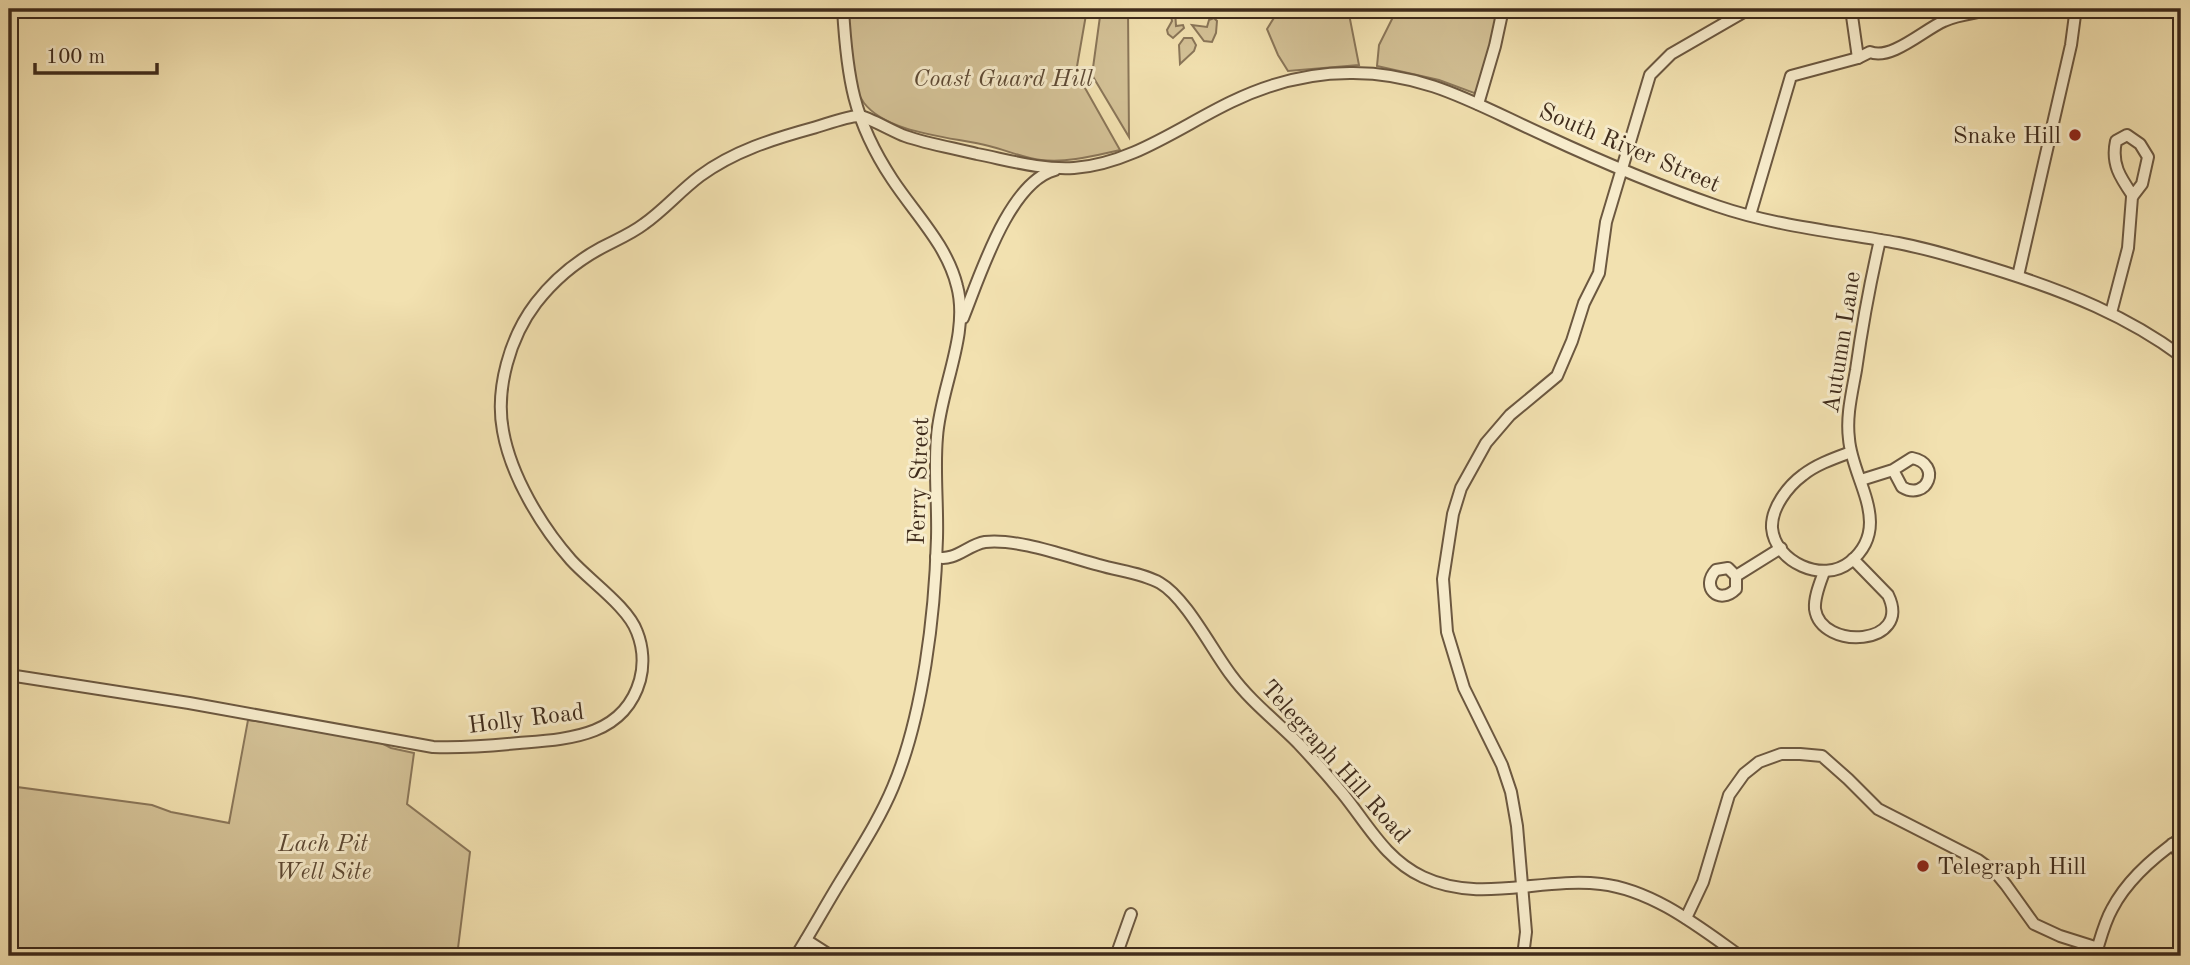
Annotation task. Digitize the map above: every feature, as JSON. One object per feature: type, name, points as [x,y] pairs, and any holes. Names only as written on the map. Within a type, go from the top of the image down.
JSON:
[{"type":"street","name":"Ferry Street","points":[[796,956],[874,827],[900,769],[918,702],[933,600],[937,436],[959,327],[960,307],[958,290],[948,259],[891,178],[858,116],[846,62],[843,9]]},
{"type":"street","points":[[1478,104],[1503,9]]},
{"type":"street","points":[[1523,956],[1526,932],[1517,826],[1511,792],[1503,767],[1464,688],[1447,632],[1443,579],[1457,499],[1479,454],[1510,415],[1557,376],[1584,303],[1600,273],[1606,222],[1648,81],[1654,69],[1671,54],[1749,9]]},
{"type":"street","points":[[1849,9],[1858,58]]},
{"type":"street","points":[[1750,215],[1791,76],[1858,58],[1870,52],[1876,55],[1909,43],[1945,20],[1992,9]]},
{"type":"street","points":[[2018,276],[2071,45],[2074,15]]},
{"type":"street","name":"South River Street","points":[[858,116],[913,139],[1004,160],[1064,168],[1082,167],[1125,155],[1254,92],[1294,79],[1364,73],[1399,76],[1451,90],[1564,144],[1706,202],[1750,215],[1929,250],[2018,276],[2111,313],[2144,330],[2181,356]]},
{"type":"street","name":"Holly Road","points":[[9,675],[189,703],[433,747],[463,748],[559,740],[585,735],[616,719],[639,686],[643,666],[637,631],[630,618],[591,581],[552,537],[530,500],[504,439],[501,409],[503,384],[522,324],[536,303],[573,266],[596,250],[648,222],[696,179],[715,166],[768,141],[858,116]]},
{"type":"street","points":[[2111,313],[2128,248],[2133,196],[2142,184],[2148,157],[2140,144],[2127,135],[2116,141],[2113,156],[2117,169],[2133,196]]},
{"type":"street","name":"South River Street","points":[[959,327],[1014,203],[1042,174],[1064,168]]},
{"type":"street","name":"Autumn Lane","points":[[1853,559],[1867,538],[1870,520],[1867,500],[1851,452],[1848,426],[1868,297],[1880,240]]},
{"type":"street","points":[[1824,572],[1815,600],[1816,614],[1820,620],[1836,632],[1859,638],[1876,635],[1887,626],[1891,602],[1888,595],[1853,559],[1838,569],[1824,572],[1807,568],[1800,565],[1775,540],[1772,524],[1778,505],[1794,483],[1812,468],[1851,452]]},
{"type":"street","points":[[1861,480],[1893,470]]},
{"type":"street","name":"Telegraph Hill Road","points":[[936,557],[950,558],[984,542],[1000,542],[1034,548],[1158,582],[1176,597],[1242,688],[1298,743],[1343,793],[1376,839],[1405,867],[1422,877],[1458,889],[1480,891],[1585,883],[1613,886],[1634,892],[1686,918],[1740,956]]},
{"type":"street","points":[[1737,576],[1781,548]]},
{"type":"street","points":[[1686,918],[1703,881],[1729,795],[1744,774],[1759,762],[1781,754],[1822,757],[1878,809],[1978,860],[1997,874],[2034,924],[2097,952],[2110,911],[2150,862],[2177,841],[2181,855]]},
{"type":"street","points":[[1116,956],[1131,914]]},
{"type":"street","points":[[806,940],[831,956]]},
{"type":"green space","name":"Coast Guard Hill","points":[[847,9],[1087,9],[1076,72],[1120,150],[1071,160],[1041,160],[989,146],[922,133],[889,122],[864,103],[858,93],[849,58]]},
{"type":"green space","points":[[1101,9],[1128,9],[1129,137],[1092,75]]},
{"type":"green space","points":[[1270,9],[1348,9],[1359,65],[1288,71],[1267,29],[1277,13]]},
{"type":"green space","points":[[1397,9],[1503,9],[1482,88],[1474,93],[1439,80],[1377,66],[1379,45]]},
{"type":"green space","points":[[1175,10],[1176,26],[1183,25],[1184,28],[1173,38],[1167,30],[1172,21],[1170,11]]},
{"type":"green space","points":[[1214,18],[1217,21],[1216,33],[1212,42],[1204,41],[1192,25],[1207,27],[1209,20]]},
{"type":"green space","points":[[1184,38],[1192,38],[1196,45],[1194,51],[1180,64],[1179,45]]},
{"type":"green space","name":"Lach Pit Well Site","points":[[248,720],[370,737],[391,748],[414,753],[407,804],[470,852],[457,956],[9,956],[9,786],[152,805],[171,812],[229,823]]},
{"type":"place","name":"Snake Hill","points":[[2075,135]]},
{"type":"place","name":"Telegraph Hill","points":[[1923,866]]}]
